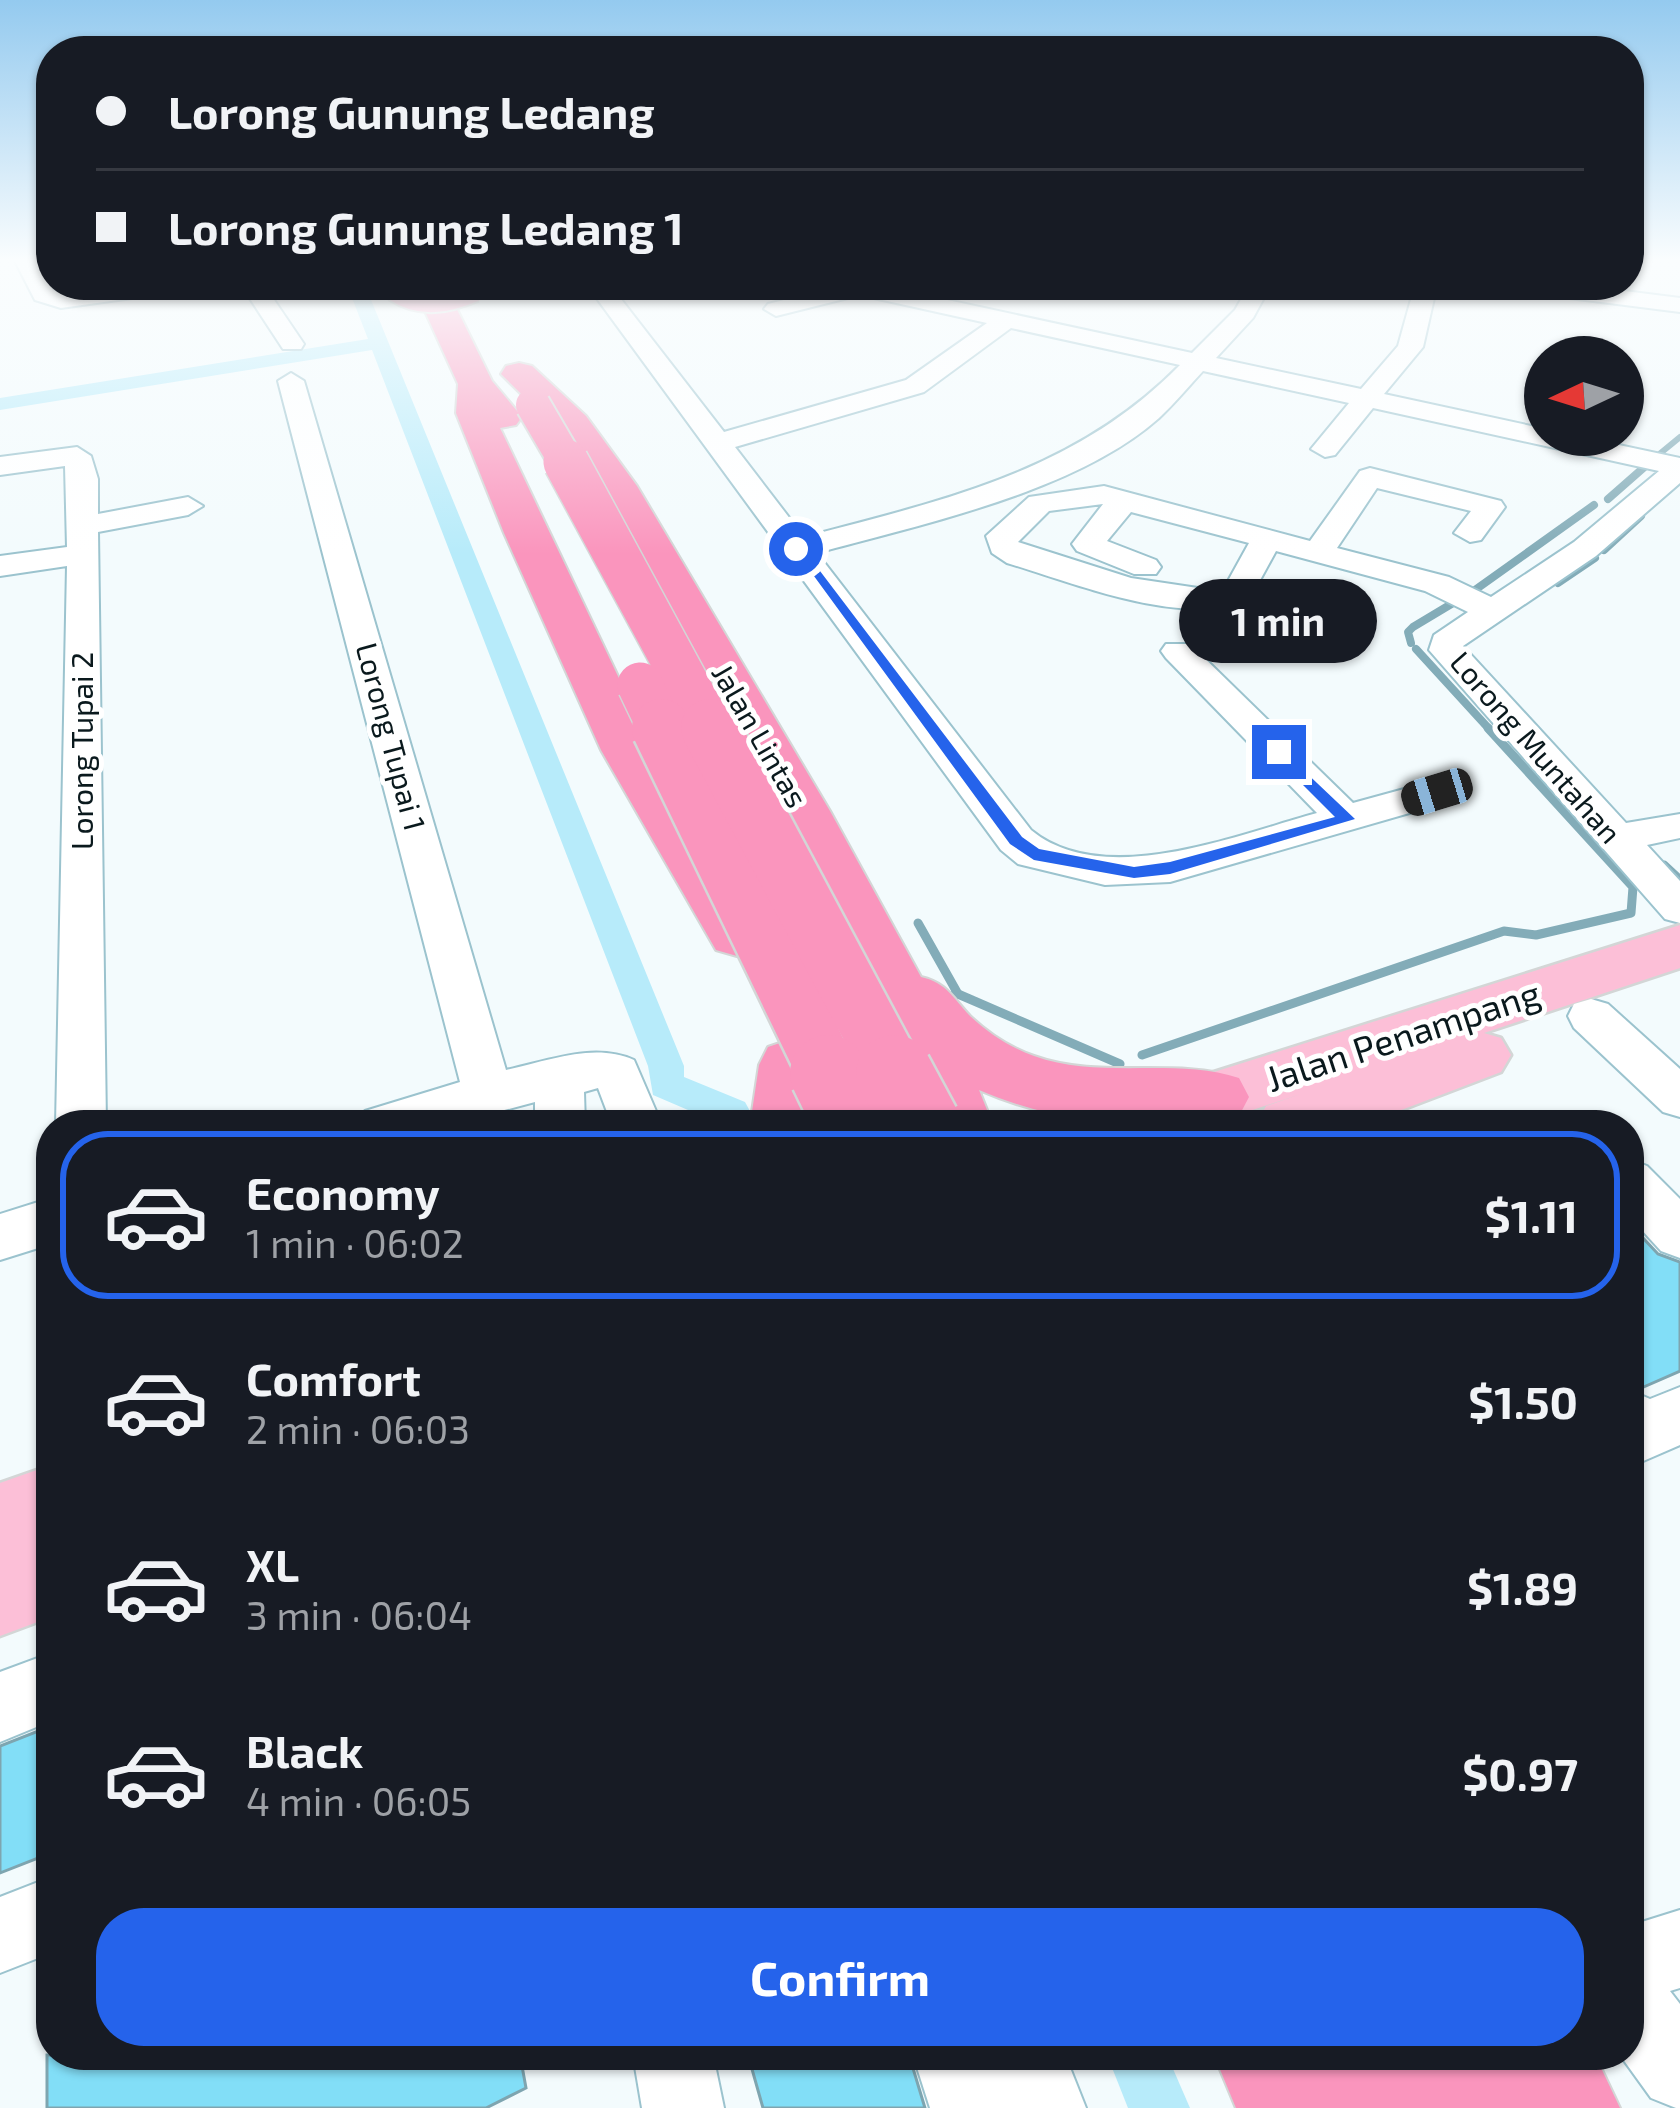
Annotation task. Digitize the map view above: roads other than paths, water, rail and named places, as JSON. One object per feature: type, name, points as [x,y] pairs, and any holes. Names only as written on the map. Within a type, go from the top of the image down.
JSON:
[{"type":"highway","name":"Jalan Lintas","points":[[489,357],[604,529],[914,1110]]},
{"type":"highway","name":"Jalan Lintas","points":[[497,357],[559,520],[846,1110]]},
{"type":"highway","name":"Jalan Lintas","points":[[503,374],[556,403],[595,455],[869,931],[954,1110]]},
{"type":"highway","name":"Jalan Lintas","points":[[503,374],[475,413],[525,533],[628,750],[736,934],[789,1095]]},
{"type":"highway","points":[[869,931],[951,1037],[978,1058],[1044,1084],[1123,1100],[1215,1097]]},
{"type":"highway","points":[[789,1095],[848,1101],[871,1097],[891,1082],[912,1023]]},
{"type":"highway","points":[[1276,2070],[1293,2108]]},
{"type":"highway","points":[[1333,2070],[1352,2108]]},
{"type":"highway","points":[[1441,2070],[1462,2108]]},
{"type":"highway","points":[[1541,2070],[1563,2108]]},
{"type":"main road","name":"Jalan Penampang","points":[[1173,1110],[1680,946]]},
{"type":"main road","name":"Jalan Penampang","points":[[1372,1110],[1591,1016],[1680,989]]},
{"type":"main road","points":[[0,1525],[36,1512]]},
{"type":"main road","points":[[0,1593],[36,1580]]},
{"type":"street","name":"Lorong Tupai 1","points":[[289,357],[488,1094]]},
{"type":"street","points":[[653,357],[1016,841],[1034,854],[1134,872],[1170,868],[1437,792]]},
{"type":"street","points":[[717,443],[915,386],[948,357]]},
{"type":"street","points":[[1182,357],[1524,431]]},
{"type":"street","points":[[796,549],[967,503],[1082,455],[1147,414],[1203,357]]},
{"type":"street","points":[[1325,449],[1402,357]]},
{"type":"street","points":[[1600,502],[1631,456],[1680,468]]},
{"type":"street","name":"Lorong Tupai 2","points":[[0,466],[76,457],[83,478],[81,1110]]},
{"type":"street","name":"Lorong Muntahan","points":[[1680,468],[1585,549],[1446,642],[1449,658],[1680,908]]},
{"type":"street","points":[[1319,551],[1370,477],[1490,507],[1438,584]]},
{"type":"street","points":[[1267,538],[1235,597],[1228,601],[1183,598],[1018,556],[1003,546],[1002,536],[1040,502],[1084,494],[1125,500],[1319,551],[1438,584],[1491,610]]},
{"type":"street","points":[[1125,500],[1088,544],[1136,562],[1183,598]]},
{"type":"street","points":[[0,566],[188,506]]},
{"type":"street","points":[[1347,513],[1401,517],[1470,533]]},
{"type":"street","points":[[1383,607],[1402,574]]},
{"type":"street","points":[[1178,651],[1346,819]]},
{"type":"street","points":[[1613,839],[1674,826]]},
{"type":"street","points":[[1591,1016],[1680,1097]]},
{"type":"street","points":[[434,1110],[488,1094],[560,1103],[611,1069],[630,1110]]},
{"type":"street","points":[[1644,1196],[1678,1231]]},
{"type":"street","points":[[0,1237],[36,1226]]},
{"type":"street","points":[[1644,1432],[1680,1415]]},
{"type":"street","points":[[0,1616],[36,1600]]},
{"type":"street","points":[[0,1707],[36,1693]]},
{"type":"street","points":[[0,1935],[36,1921]]},
{"type":"street","points":[[1644,1960],[1680,1949]]},
{"type":"street","points":[[1644,2022],[1680,2069]]},
{"type":"street","points":[[676,2070],[683,2108]]},
{"type":"street","points":[[958,2070],[971,2108]]},
{"type":"street","points":[[1031,2070],[1046,2108]]},
{"type":"waterway","points":[[0,404],[290,357]]},
{"type":"waterway","points":[[385,357],[666,1066],[666,1085],[725,1110]]},
{"type":"waterway","points":[[1657,456],[1680,437]]},
{"type":"waterway","points":[[1608,499],[1649,463]]},
{"type":"waterway","points":[[1475,590],[1594,505]]},
{"type":"waterway","points":[[1604,550],[1641,516]]},
{"type":"waterway","points":[[1558,583],[1595,558]]},
{"type":"waterway","points":[[1411,643],[1408,632],[1413,627],[1453,603]]},
{"type":"waterway","points":[[1416,649],[1491,731]]},
{"type":"waterway","points":[[1142,1055],[1504,931],[1536,935],[1631,913],[1633,887],[1488,728]]},
{"type":"waterway","points":[[1664,865],[1680,880]]},
{"type":"waterway","points":[[918,923],[958,994]]},
{"type":"waterway","points":[[941,999],[958,994]]},
{"type":"waterway","points":[[958,994],[1120,1064]]},
{"type":"waterway","points":[[1143,2070],[1159,2108]]}]
